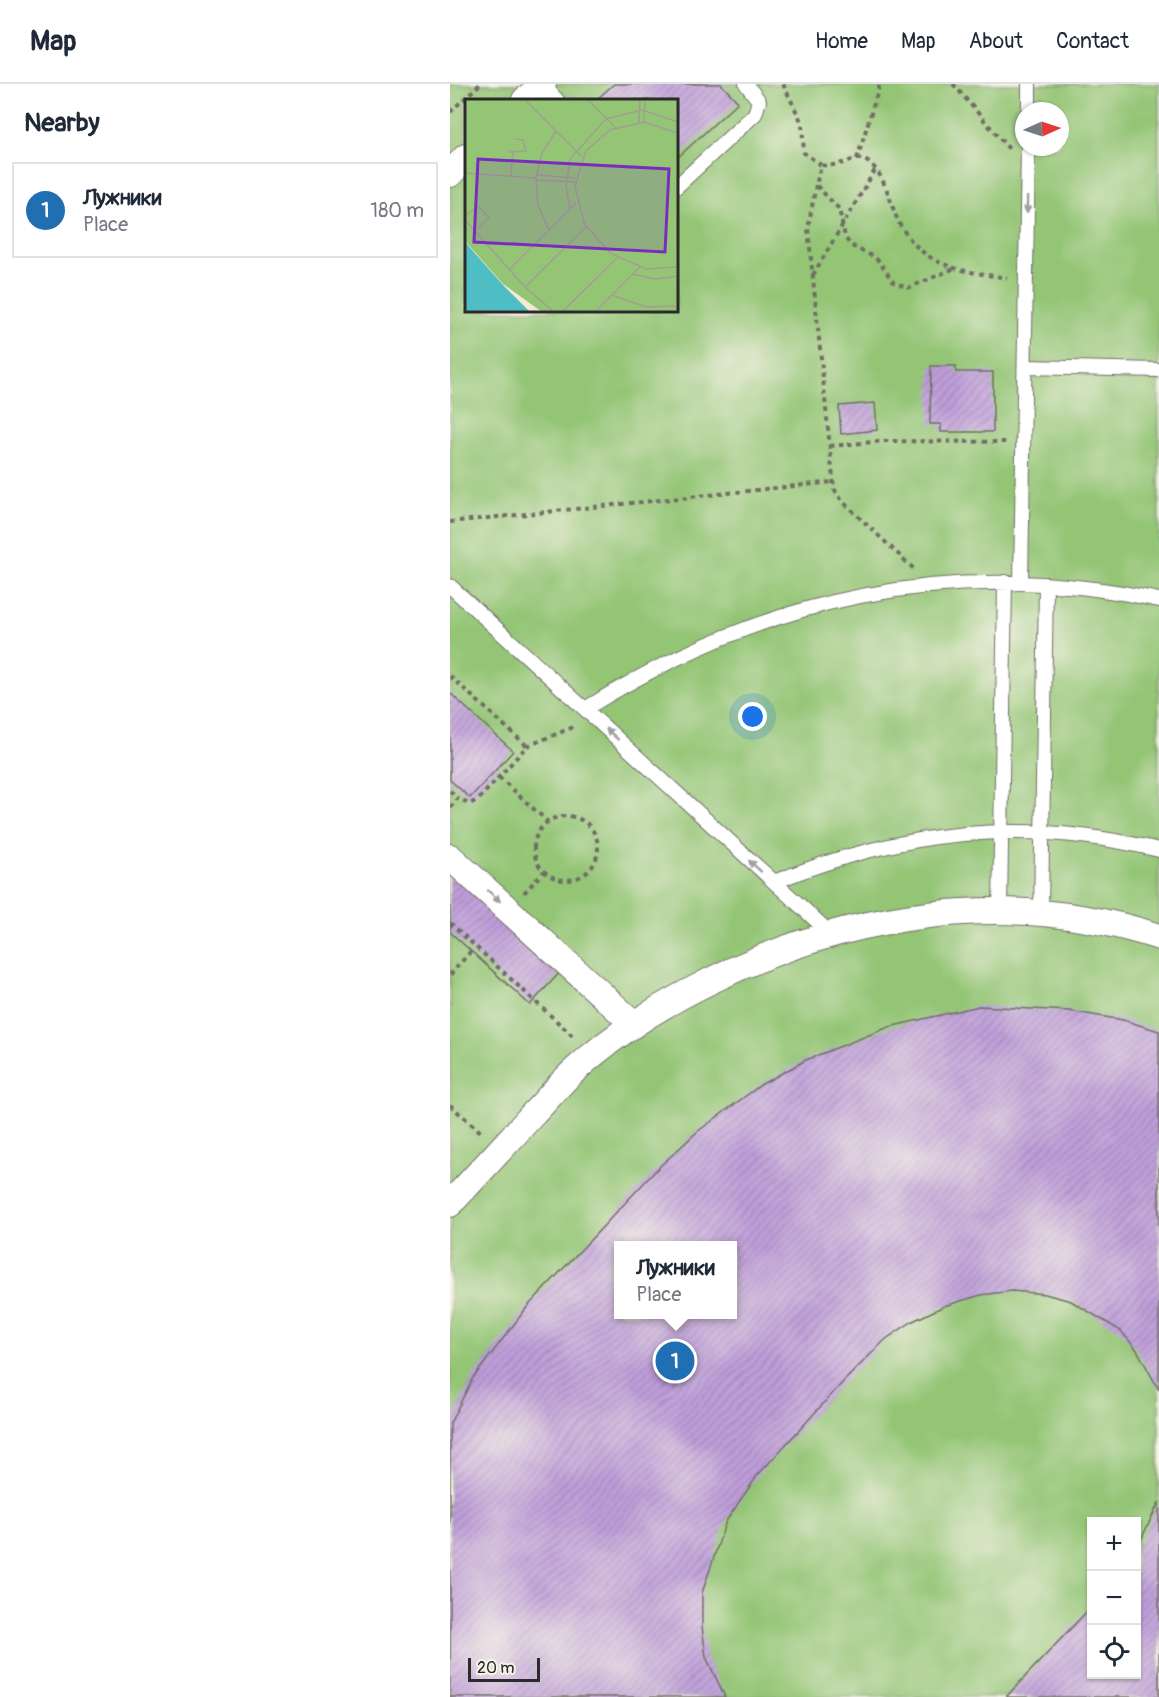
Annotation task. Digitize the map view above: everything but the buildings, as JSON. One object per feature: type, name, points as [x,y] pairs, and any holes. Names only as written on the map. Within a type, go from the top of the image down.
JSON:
[{"type":"street","points":[[526,99],[542,84]]},
{"type":"street","points":[[450,174],[465,158]]},
{"type":"street","points":[[450,857],[634,1024]]},
{"type":"street","points":[[450,1204],[573,1071],[634,1024],[730,971],[768,955],[830,933],[898,918],[1000,910],[1088,918],[1159,937]]},
{"type":"lane","points":[[542,84],[556,99]]},
{"type":"lane","points":[[678,185],[755,114],[759,100],[746,84]]},
{"type":"lane","points":[[1029,84],[1029,102]]},
{"type":"lane","points":[[1021,582],[1028,156]]},
{"type":"lane","points":[[1025,367],[1159,370]]},
{"type":"lane","points":[[1000,910],[1005,582]]},
{"type":"lane","points":[[585,709],[664,663],[758,622],[859,595],[931,585],[1021,582],[1112,591],[1159,600]]},
{"type":"lane","points":[[1041,912],[1046,584]]},
{"type":"lane","points":[[450,586],[830,933]]},
{"type":"lane","points":[[774,882],[809,868],[878,847],[933,837],[1001,831],[1098,837],[1159,850]]},
{"type":"path","points":[[450,112],[480,84]]},
{"type":"path","points":[[783,84],[802,123],[801,141],[804,153],[821,165],[839,166],[857,159],[865,161],[875,170],[908,238],[923,252],[953,269],[1026,282]]},
{"type":"path","points":[[857,159],[880,84]]},
{"type":"path","points":[[953,84],[991,128]]},
{"type":"path","points":[[821,165],[807,228],[833,482],[840,499],[931,585]]},
{"type":"path","points":[[812,276],[875,170]]},
{"type":"path","points":[[816,185],[839,208],[842,227],[850,245],[879,261],[892,282],[902,288],[917,286],[953,269]]},
{"type":"path","points":[[830,446],[884,441],[1024,442]]},
{"type":"path","points":[[964,442],[964,448]]},
{"type":"path","points":[[450,522],[833,482]]},
{"type":"path","points":[[450,676],[527,746]]},
{"type":"path","points":[[450,791],[465,803],[474,803],[527,746],[562,730],[597,720]]},
{"type":"path","points":[[499,777],[548,822]]},
{"type":"path","points":[[450,808],[458,798]]},
{"type":"path","points":[[566,816],[575,817],[584,821],[596,836],[597,855],[588,872],[580,877],[561,879],[552,876],[538,864],[534,846],[541,828],[548,822],[566,816]]},
{"type":"path","points":[[450,923],[576,1038]]},
{"type":"path","points":[[450,975],[471,951]]},
{"type":"path","points":[[450,1105],[500,1151]]},
{"type":"green space","points":[[450,84],[1159,84],[1159,1697],[450,1697]]},
{"type":"place","name":"Лужники","points":[[675,1361]]}]
